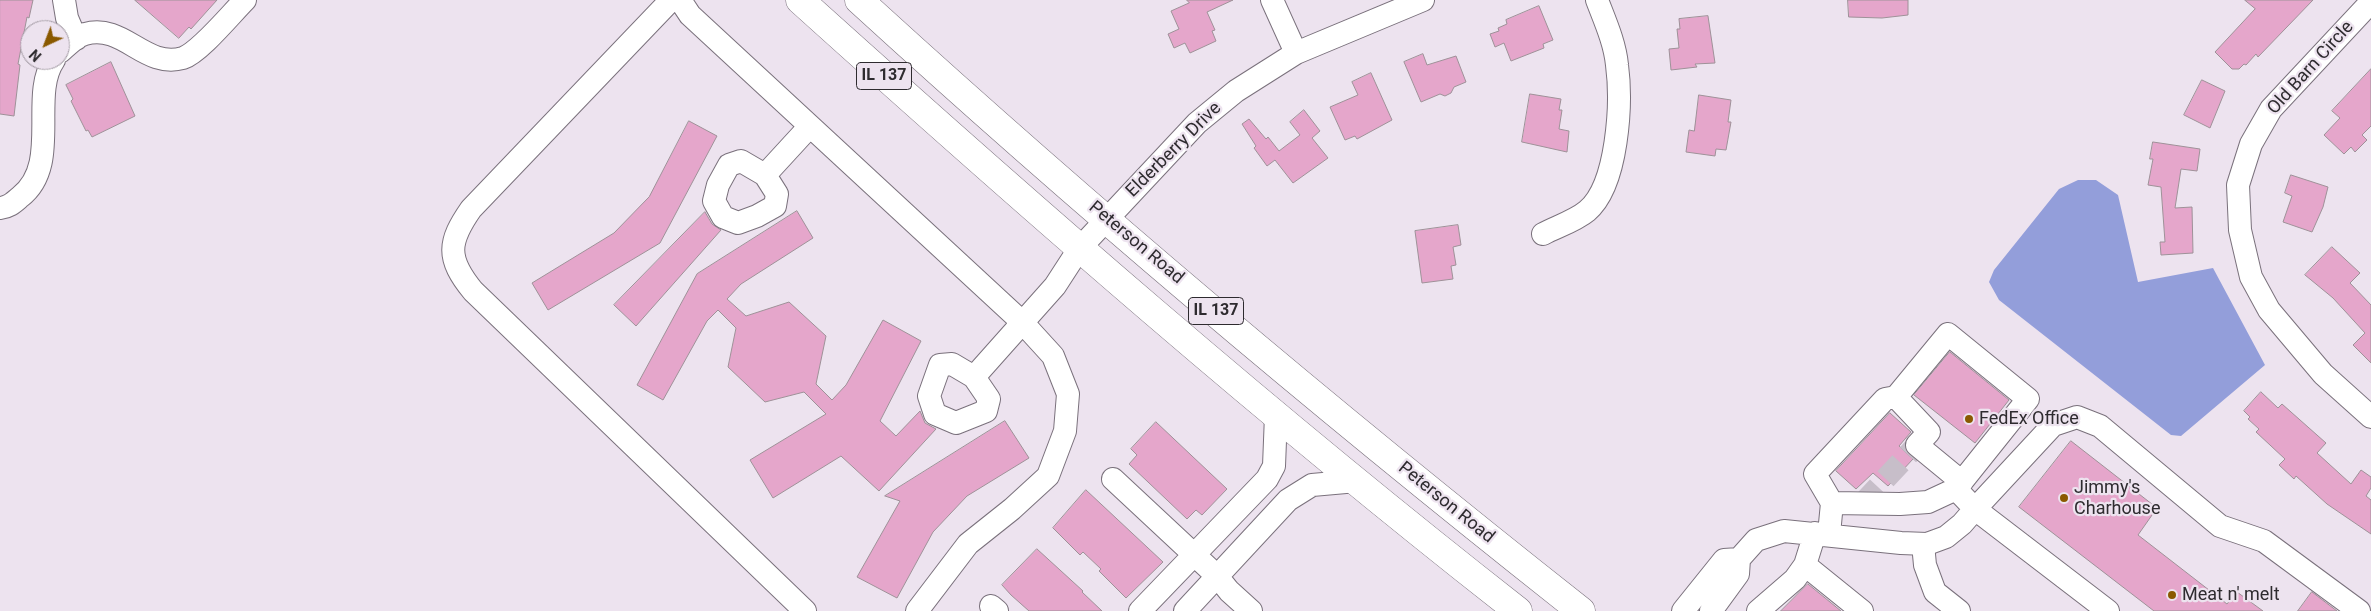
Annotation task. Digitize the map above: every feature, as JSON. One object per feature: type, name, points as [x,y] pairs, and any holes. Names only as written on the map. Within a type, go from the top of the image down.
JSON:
[{"type":"main road","name":"IL 137","points":[[800,0],[1079,249],[1276,415],[1518,611]]},
{"type":"main road","name":"Peterson Road","points":[[859,0],[1107,219],[1399,466],[1581,611]]},
{"type":"street","points":[[64,0],[67,20]]},
{"type":"street","points":[[70,44],[83,34],[115,34],[149,56],[183,58],[202,44],[245,0]]},
{"type":"street","points":[[671,0],[471,208],[458,229],[452,246],[454,261],[460,275],[473,291],[805,611]]},
{"type":"street","points":[[680,0],[690,15],[1022,322],[1053,356],[1068,394],[1065,431],[1048,476],[1012,509],[968,544],[917,611]]},
{"type":"street","points":[[1272,0],[1296,53]]},
{"type":"street","name":"Elderberry Drive","points":[[974,377],[1055,286],[1079,249],[1197,122],[1236,91],[1296,53],[1423,0]]},
{"type":"street","points":[[1543,234],[1586,211],[1596,199],[1610,168],[1618,123],[1617,64],[1610,34],[1597,0]]},
{"type":"street","name":"Old Barn Circle","points":[[2371,2],[2271,109],[2251,144],[2238,185],[2240,230],[2252,277],[2270,310],[2323,374],[2371,417]]},
{"type":"street","points":[[0,208],[7,207],[28,191],[36,179],[41,161],[48,70]]},
{"type":"street","points":[[765,175],[810,126]]},
{"type":"street","points":[[1758,611],[1795,579],[1805,566],[1822,534],[1832,503],[1815,474],[1885,399],[1896,397],[1948,334],[2028,399],[1959,485],[1928,502],[1900,504],[1832,503]]},
{"type":"street","points":[[1896,397],[1929,432],[1917,445],[1959,485],[1975,509],[2108,611]]},
{"type":"street","points":[[1140,611],[1270,473],[1274,466],[1276,415]]},
{"type":"street","points":[[1711,611],[1738,574],[1739,559],[1756,540],[1784,531],[1923,544],[1946,537],[1962,524],[2053,425],[2077,417],[2100,426],[2220,526],[2264,541],[2359,611]]},
{"type":"street","points":[[1113,479],[1217,576],[1228,591],[1250,611]]},
{"type":"street","points":[[1185,611],[1288,500],[1312,485],[1357,481]]},
{"type":"street","points":[[1923,544],[1925,565],[1935,592],[1959,611]]},
{"type":"street","points":[[1683,611],[1724,560],[1739,559]]},
{"type":"street","points":[[1805,566],[1862,611]]},
{"type":"water","points":[[2078,180],[2096,180],[2118,195],[2138,282],[2213,268],[2265,365],[2181,436],[2171,435],[1999,300],[1989,282],[1994,270],[2059,189]]},
{"type":"building","points":[[0,0],[33,0],[29,18],[20,20],[20,54],[18,64],[20,65],[14,116],[0,114]]},
{"type":"building","points":[[135,0],[217,0],[191,29],[189,27],[179,38]]},
{"type":"building","points":[[1187,0],[1233,0],[1207,12],[1215,30],[1212,31],[1216,41],[1190,53],[1185,43],[1174,48],[1168,34],[1179,29],[1171,11],[1189,3]]},
{"type":"building","points":[[1848,0],[1908,0],[1908,15],[1882,18],[1849,17]]},
{"type":"building","points":[[2245,0],[2313,0],[2258,57],[2256,54],[2246,65],[2244,64],[2239,69],[2232,69],[2215,52],[2255,9]]},
{"type":"building","points":[[1539,6],[1553,40],[1543,44],[1544,48],[1511,61],[1504,43],[1495,47],[1490,34],[1499,31],[1498,28],[1507,24],[1506,20]]},
{"type":"building","points":[[1708,16],[1715,63],[1695,64],[1697,67],[1671,70],[1669,49],[1679,48],[1677,29],[1680,29],[1679,19]]},
{"type":"building","points":[[1423,54],[1427,65],[1456,56],[1466,82],[1454,87],[1451,93],[1445,96],[1440,94],[1421,102],[1404,62]]},
{"type":"building","points":[[111,62],[135,116],[92,137],[88,130],[86,131],[71,101],[73,99],[66,85]]},
{"type":"building","points":[[2371,69],[2371,126],[2362,135],[2367,140],[2355,152],[2351,147],[2344,154],[2324,135],[2340,118],[2332,111]]},
{"type":"building","points":[[1371,73],[1392,120],[1357,139],[1355,136],[1345,140],[1330,107],[1358,95],[1352,82]]},
{"type":"building","points":[[2202,80],[2225,91],[2210,128],[2184,115]]},
{"type":"building","points":[[1530,94],[1561,99],[1559,110],[1562,110],[1559,129],[1569,131],[1567,152],[1522,142]]},
{"type":"building","points":[[1699,95],[1731,100],[1728,122],[1731,122],[1726,150],[1716,149],[1715,156],[1686,152],[1689,130],[1694,131]]},
{"type":"building","points":[[1304,110],[1320,131],[1312,138],[1328,158],[1293,183],[1275,160],[1267,166],[1254,148],[1256,146],[1242,124],[1249,119],[1266,139],[1268,137],[1279,151],[1300,135],[1290,122]]},
{"type":"building","points":[[689,121],[717,136],[660,243],[548,310],[532,283],[614,233],[649,197]]},
{"type":"building","points":[[2153,142],[2200,149],[2197,171],[2181,169],[2175,208],[2192,207],[2193,253],[2161,255],[2160,242],[2165,242],[2161,187],[2148,185],[2153,159],[2150,159]]},
{"type":"building","points":[[2291,175],[2328,187],[2323,207],[2312,232],[2283,222],[2292,196],[2285,193]]},
{"type":"building","points":[[797,211],[813,238],[741,284],[727,299],[746,316],[789,302],[826,336],[816,384],[832,400],[846,385],[883,320],[921,341],[880,421],[896,436],[920,411],[925,423],[936,429],[879,491],[841,456],[773,498],[750,460],[826,414],[804,392],[765,402],[728,367],[736,328],[718,310],[707,321],[663,400],[637,385],[697,274]]},
{"type":"building","points":[[705,212],[712,224],[721,230],[636,326],[614,305]]},
{"type":"building","points":[[1458,225],[1461,245],[1453,247],[1456,265],[1451,266],[1453,279],[1422,283],[1415,231]]},
{"type":"building","points":[[2332,247],[2360,273],[2350,283],[2371,305],[2371,363],[2353,345],[2365,333],[2333,298],[2305,275]]},
{"type":"building","name":"FedEx Office","points":[[1950,352],[2009,400],[1975,443],[1914,395]]},
{"type":"building","points":[[2261,392],[2278,408],[2282,404],[2326,443],[2317,453],[2351,484],[2361,470],[2371,477],[2371,488],[2366,496],[2371,500],[2371,534],[2327,504],[2296,476],[2294,479],[2279,465],[2285,459],[2256,432],[2259,429],[2248,419],[2250,417],[2244,411]]},
{"type":"building","points":[[1890,413],[1911,432],[1899,446],[1913,459],[1888,486],[1873,473],[1856,489],[1836,471]]},
{"type":"building","points":[[1005,421],[1029,458],[967,496],[933,532],[897,598],[857,577],[900,501],[885,496]]},
{"type":"building","points":[[1156,422],[1227,489],[1202,515],[1196,510],[1187,519],[1129,464],[1137,455],[1131,449]]},
{"type":"building","points":[[2071,441],[2157,508],[2138,535],[2227,604],[2237,592],[2263,611],[2154,611],[2019,507]]},
{"type":"building","points":[[1086,490],[1163,562],[1126,598],[1099,571],[1101,569],[1083,552],[1080,555],[1053,528]]},
{"type":"building","points":[[1037,549],[1102,611],[1029,611],[1011,595],[1002,585]]},
{"type":"building","points":[[1808,584],[1841,611],[1781,611]]},
{"type":"building","points":[[2312,592],[2337,611],[2298,611]]},
{"type":"tunnel","points":[[1863,503],[1917,445]]},
{"type":"place","name":"FedEx Office","points":[[1969,419]]},
{"type":"place","name":"Jimmy's Charhouse","points":[[2064,498]]},
{"type":"place","name":"Meat n' melt","points":[[2172,595]]}]
